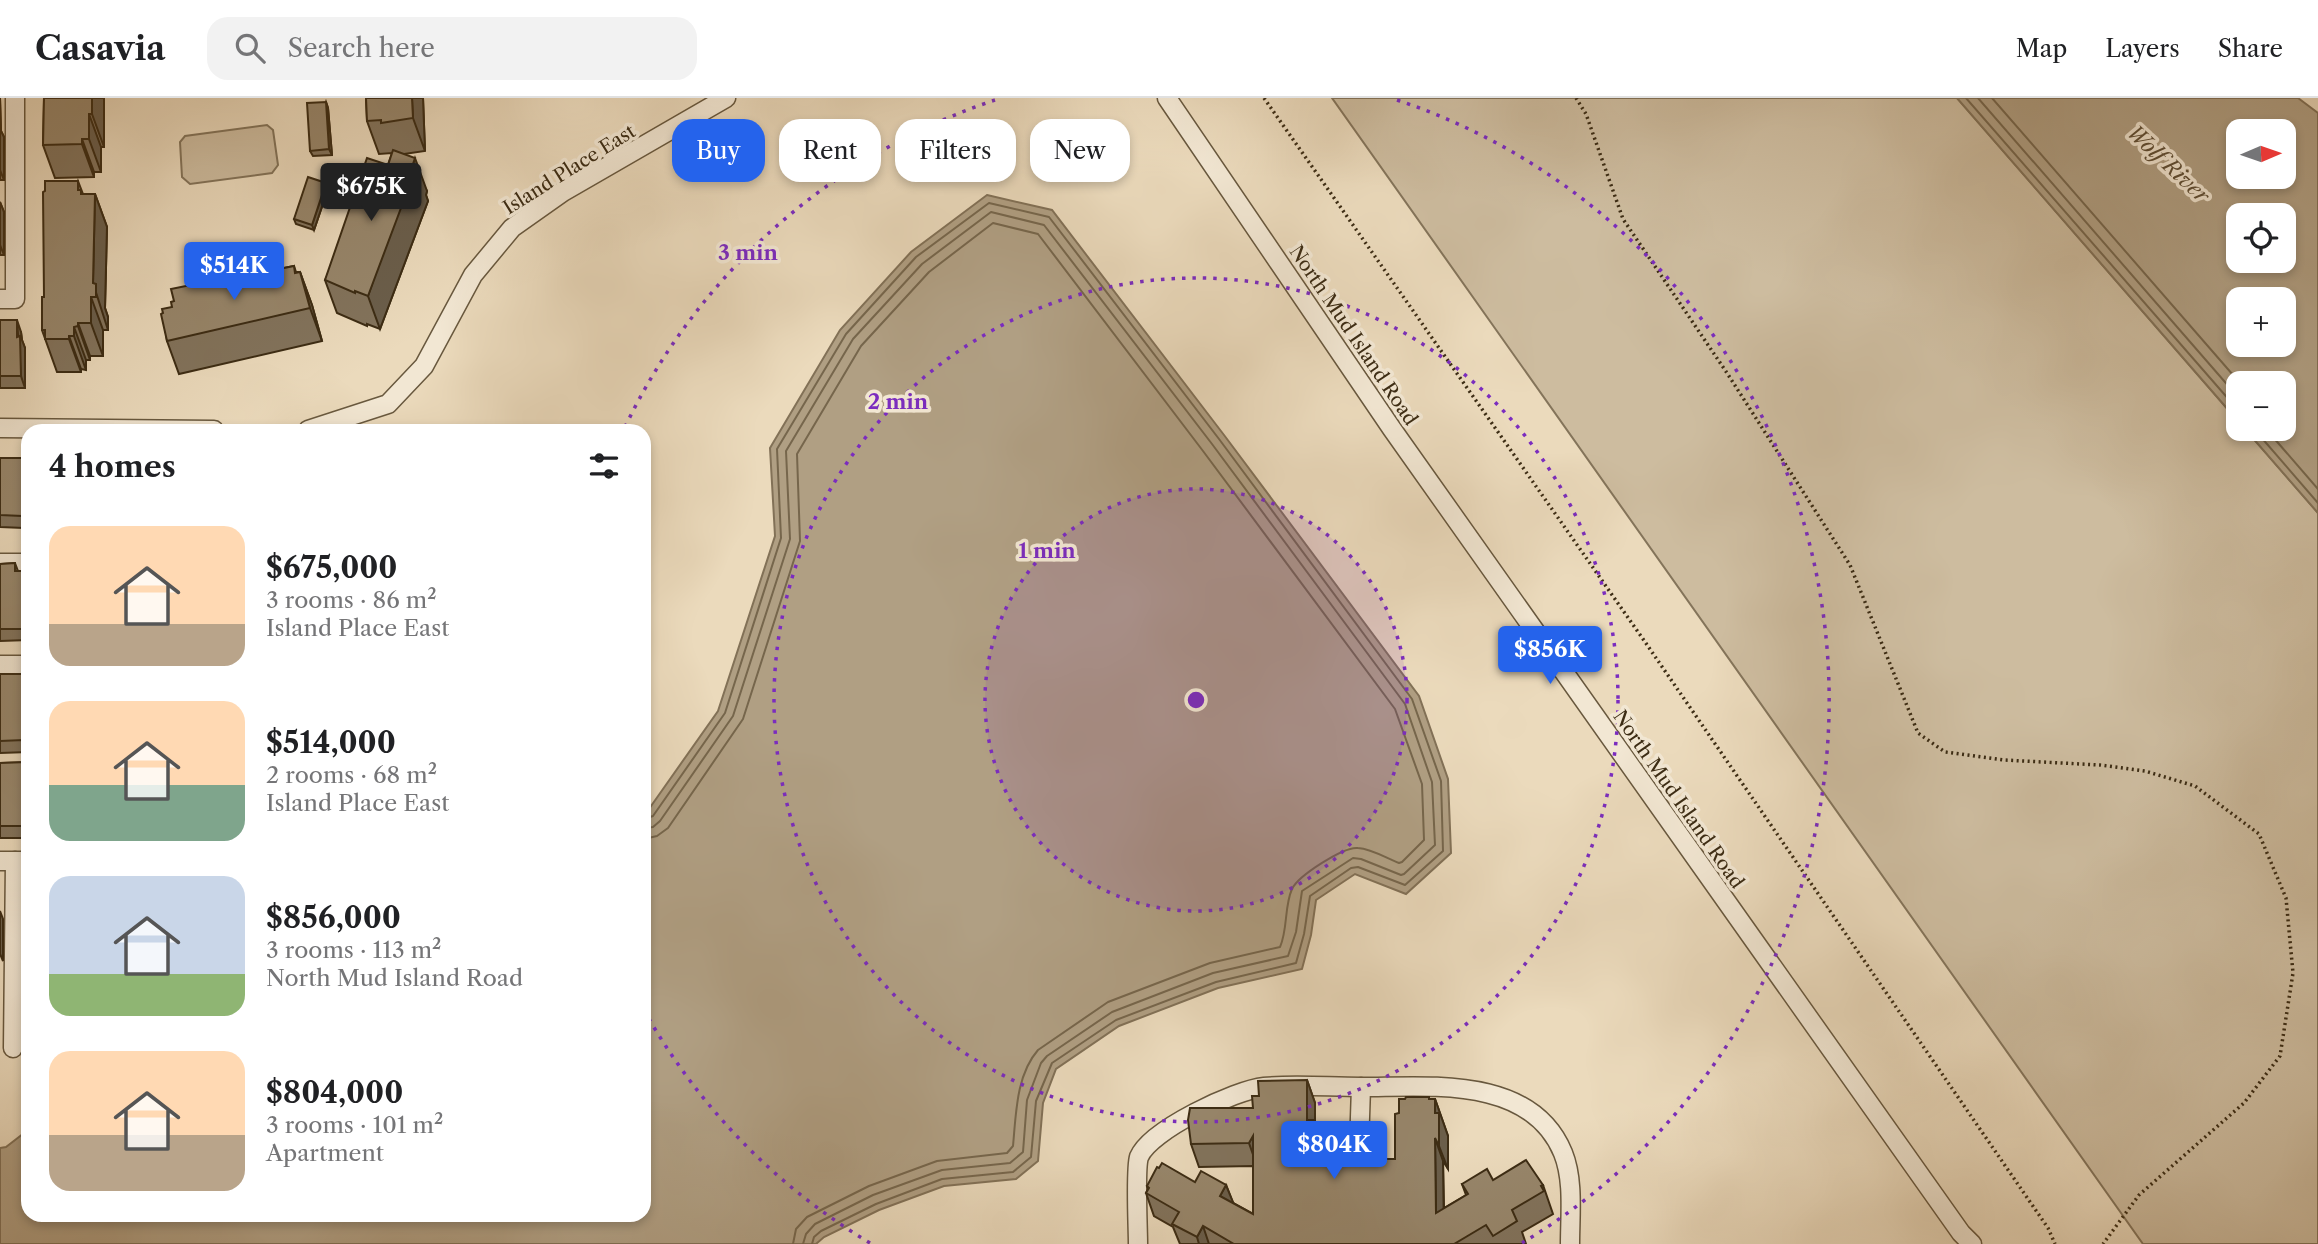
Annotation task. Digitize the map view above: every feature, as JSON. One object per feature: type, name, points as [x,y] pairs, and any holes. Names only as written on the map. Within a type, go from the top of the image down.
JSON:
[{"type":"street","points":[[0,299],[15,299],[15,98]]},
{"type":"street","name":"Island Place East","points":[[326,424],[388,404],[424,366],[474,275],[512,228],[563,192],[726,98]]},
{"type":"street","name":"North Mud Island Road","points":[[1167,98],[1392,429],[1953,1221],[1972,1244]]},
{"type":"street","points":[[0,428],[21,428]]},
{"type":"street","points":[[0,563],[21,563]]},
{"type":"street","points":[[0,665],[21,665]]},
{"type":"street","points":[[13,1048],[21,961],[14,861]]},
{"type":"street","points":[[1138,1244],[1139,1158],[1153,1138],[1174,1123],[1247,1091],[1264,1087],[1463,1087],[1518,1103],[1537,1116],[1554,1137],[1563,1154],[1569,1184],[1570,1244]]},
{"type":"street","points":[[1359,1147],[1361,1087]]},
{"type":"path","points":[[1265,98],[1933,1059],[2048,1228],[2055,1244]]},
{"type":"path","points":[[1577,98],[1586,114],[1623,219],[1727,373],[1850,565],[1918,733],[1945,752],[2004,760],[2099,765],[2146,771],[2195,786],[2259,834],[2286,898],[2293,973],[2280,1056],[2244,1103],[2139,1195],[2103,1244]]},
{"type":"shaded area","points":[[1332,98],[1957,98],[2226,407],[2226,441],[2255,441],[2318,513],[2318,1244],[2143,1244]]},
{"type":"shaded area","points":[[267,125],[273,130],[278,165],[272,173],[190,184],[182,177],[180,142],[185,136]]},
{"type":"water","name":"Wolf River","points":[[1957,98],[2298,98],[2318,113],[2318,513],[2255,441],[2296,441],[2296,371],[2226,371],[2226,407]]},
{"type":"water","points":[[987,195],[1052,210],[1419,696],[1448,779],[1451,853],[1406,894],[1355,874],[1316,900],[1302,969],[1218,988],[1119,1026],[1056,1069],[1043,1103],[1038,1161],[1016,1179],[944,1186],[879,1210],[824,1237],[816,1244],[0,1244],[0,1148],[6,1147],[21,1135],[21,1222],[651,1222],[651,806],[718,711],[775,536],[770,448],[840,330],[911,252]]},
{"type":"building","points":[[44,98],[92,98],[89,139],[82,139],[82,144],[43,145]]},
{"type":"building","points":[[366,98],[412,98],[413,118],[381,123],[381,120],[367,121]]},
{"type":"building","points":[[326,102],[329,149],[310,151],[307,103]]},
{"type":"building","points":[[393,150],[415,158],[412,167],[416,168],[368,296],[325,280],[367,158],[388,165]]},
{"type":"building","points":[[308,177],[326,183],[312,225],[294,219]]},
{"type":"building","points":[[45,181],[78,181],[81,194],[95,194],[93,283],[96,284],[96,297],[91,297],[91,323],[78,323],[78,326],[74,327],[74,336],[69,336],[69,339],[45,339],[45,330],[42,330]]},
{"type":"building","points":[[294,266],[295,273],[300,272],[310,308],[167,341],[161,314],[162,309],[172,307],[171,302],[174,301],[171,289]]},
{"type":"building","points":[[0,320],[17,320],[21,376],[0,376]]},
{"type":"building","points":[[0,458],[21,458],[21,516],[0,515]]},
{"type":"building","points":[[15,563],[15,571],[21,571],[21,629],[0,629],[0,564]]},
{"type":"building","points":[[0,674],[21,674],[21,740],[0,741]]},
{"type":"building","points":[[21,762],[21,826],[0,826],[0,763]]},
{"type":"building","points":[[1307,1080],[1307,1120],[1314,1120],[1314,1145],[1340,1147],[1340,1154],[1348,1154],[1349,1159],[1395,1159],[1395,1114],[1399,1113],[1399,1099],[1435,1099],[1435,1113],[1439,1113],[1439,1146],[1435,1138],[1436,1213],[1468,1194],[1462,1184],[1487,1169],[1493,1180],[1526,1160],[1543,1185],[1541,1186],[1544,1191],[1512,1210],[1517,1221],[1493,1236],[1486,1225],[1454,1244],[1234,1244],[1203,1226],[1197,1237],[1172,1224],[1179,1212],[1146,1193],[1157,1167],[1162,1163],[1195,1182],[1201,1171],[1226,1185],[1220,1196],[1253,1214],[1253,1136],[1249,1143],[1191,1144],[1188,1120],[1190,1108],[1253,1108],[1252,1096],[1259,1096],[1258,1081]]}]
